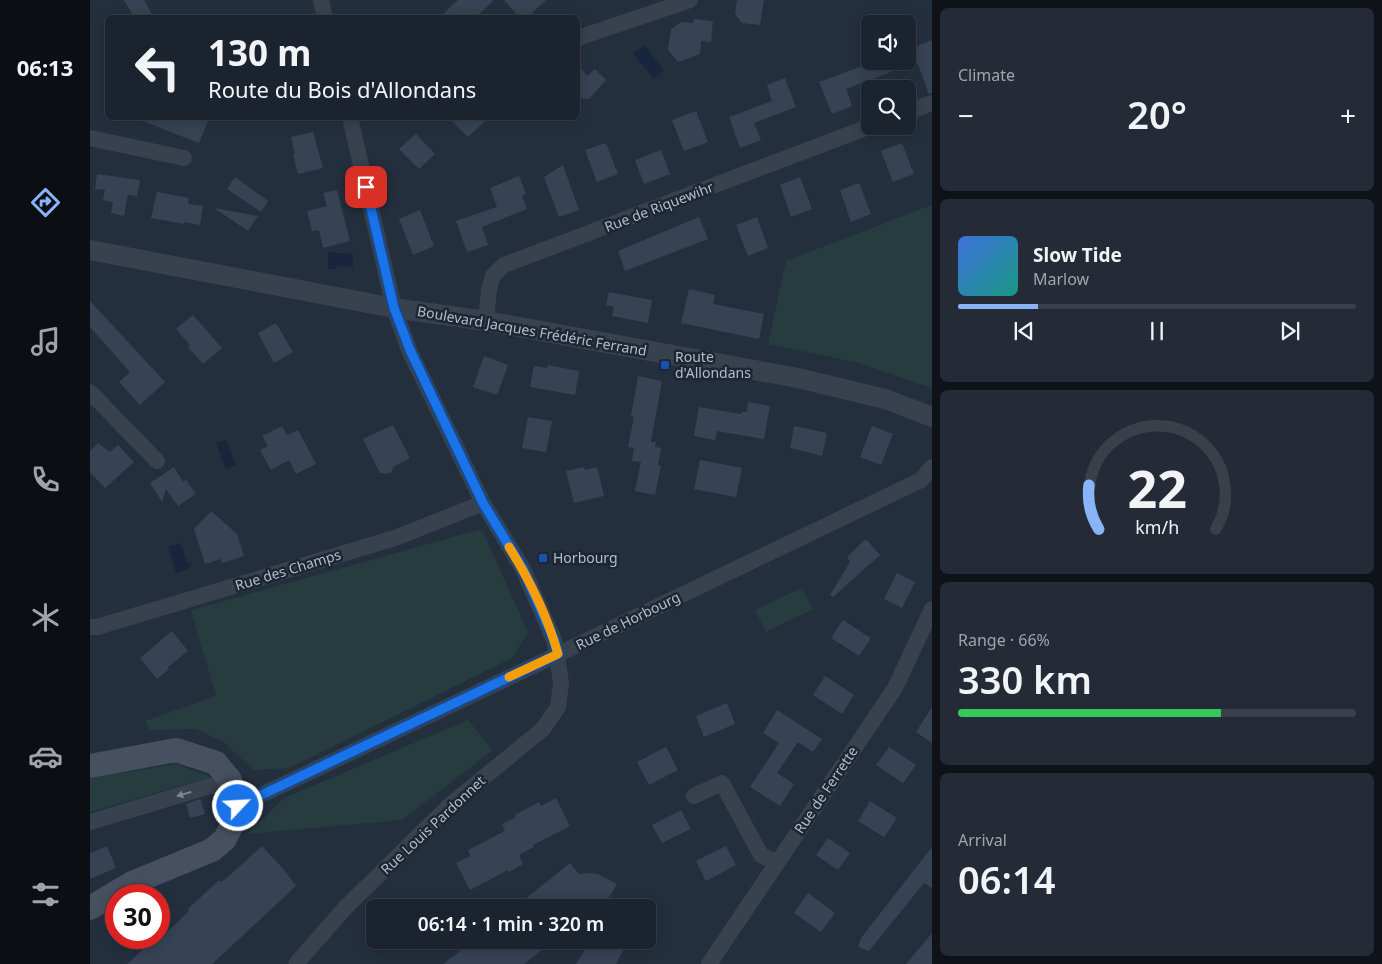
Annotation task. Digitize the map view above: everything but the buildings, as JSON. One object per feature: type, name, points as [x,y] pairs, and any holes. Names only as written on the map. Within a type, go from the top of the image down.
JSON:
[{"type":"main road","points":[[90,766],[176,750],[216,763],[230,780],[238,806],[234,821],[225,838],[212,850],[132,883],[90,908]]},
{"type":"street","points":[[321,0],[324,15]]},
{"type":"street","points":[[580,37],[690,0]]},
{"type":"street","points":[[916,109],[932,103]]},
{"type":"street","name":"Rue Louis Pardonnet","points":[[296,964],[344,909],[450,805],[543,729],[558,706],[561,684],[558,654],[554,640],[523,569],[483,503],[410,350],[394,308],[350,120]]},
{"type":"street","name":"Rue de Riquewihr","points":[[486,322],[489,289],[493,276],[504,265],[861,130]]},
{"type":"street","points":[[90,138],[184,158]]},
{"type":"street","name":"Boulevard Jacques Frédéric Ferrand","points":[[90,250],[394,308],[486,322],[798,378],[885,399],[932,417]]},
{"type":"street","points":[[90,392],[157,460]]},
{"type":"street","name":"Rue de Horbourg","points":[[238,806],[921,480],[932,467]]},
{"type":"street","name":"Rue des Champs","points":[[90,627],[97,627],[395,538],[483,503]]},
{"type":"street","name":"Rue de Ferrette","points":[[709,964],[895,688],[932,609]]},
{"type":"street","points":[[90,822],[230,780]]},
{"type":"street","points":[[694,796],[722,783],[761,855],[777,863]]},
{"type":"green space","points":[[932,205],[932,388],[859,363],[768,344],[786,261]]},
{"type":"green space","points":[[482,529],[528,632],[512,658],[289,768],[253,770],[225,743],[196,729],[150,730],[145,721],[216,696],[191,610]]},
{"type":"green space","points":[[802,588],[813,609],[766,632],[755,610]]},
{"type":"green space","points":[[468,720],[493,750],[402,820],[247,834],[284,798]]},
{"type":"green space","points":[[176,764],[211,777],[90,812],[90,778]]},
{"type":"water","points":[[644,45],[664,70],[654,79],[633,53]]},
{"type":"water","points":[[328,252],[353,254],[353,267],[337,266],[335,269],[328,269]]},
{"type":"water","points":[[226,440],[236,465],[226,469],[216,443]]},
{"type":"water","points":[[181,543],[187,563],[190,562],[191,566],[188,567],[189,569],[176,573],[168,547]]},
{"type":"slow traffic","points":[[509,547],[523,569],[554,640],[558,654],[509,677]]},
{"type":"place","name":"Route d'Allondans","points":[[665,365]]},
{"type":"place","name":"Horbourg","points":[[543,558]]},
{"type":"route","points":[[238,806],[558,654],[554,640],[523,569],[483,503],[410,350],[394,308],[366,187]]}]
